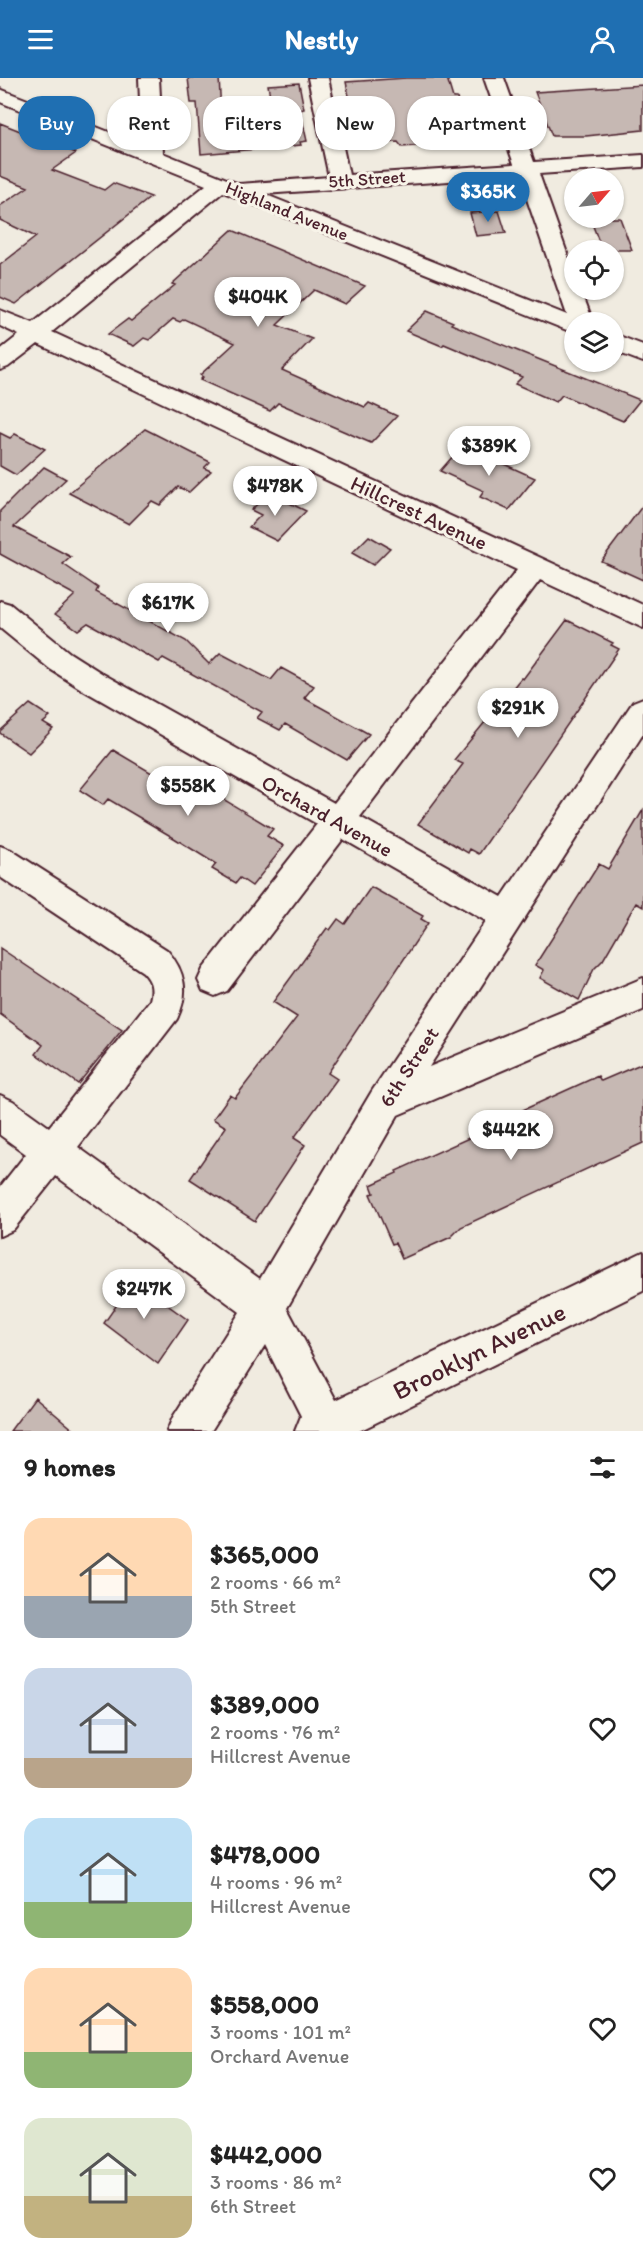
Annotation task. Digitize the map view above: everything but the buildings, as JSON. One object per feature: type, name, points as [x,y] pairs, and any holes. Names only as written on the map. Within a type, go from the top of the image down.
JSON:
[{"type":"street","points":[[149,78],[153,157]]},
{"type":"street","points":[[318,78],[340,181]]},
{"type":"street","points":[[494,78],[577,312]]},
{"type":"street","name":"Highland Avenue","points":[[0,95],[564,322]]},
{"type":"street","name":"5th Street","points":[[227,186],[643,161]]},
{"type":"street","points":[[0,362],[227,186]]},
{"type":"street","name":"Hillcrest Avenue","points":[[0,317],[643,617]]},
{"type":"street","points":[[624,346],[643,354]]},
{"type":"street","points":[[215,980],[535,567]]},
{"type":"street","name":"Orchard Avenue","points":[[0,612],[60,661],[93,682],[338,823],[507,916]]},
{"type":"street","name":"6th Street","points":[[187,1431],[266,1307],[385,1103],[643,710]]},
{"type":"street","points":[[0,860],[154,960],[166,973],[170,990],[165,1008],[0,1217]]},
{"type":"street","points":[[385,1103],[643,994]]},
{"type":"street","points":[[0,1113],[266,1307],[324,1429]]},
{"type":"street","name":"Brooklyn Avenue","points":[[324,1429],[643,1271]]}]
